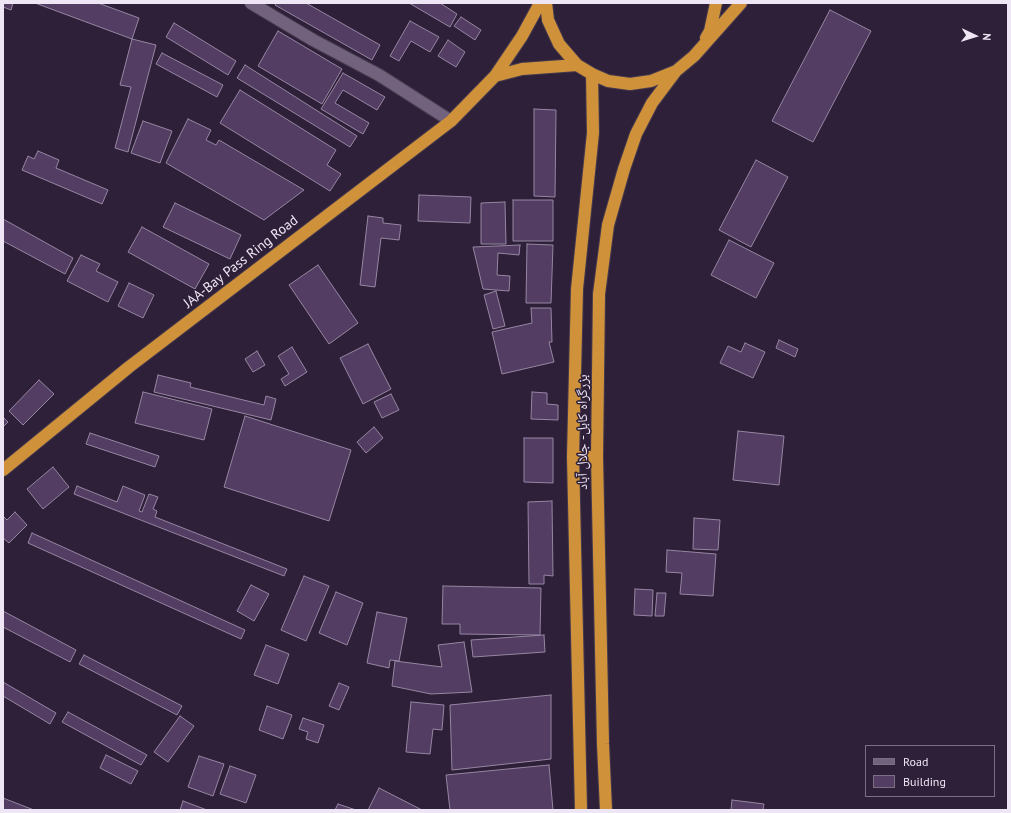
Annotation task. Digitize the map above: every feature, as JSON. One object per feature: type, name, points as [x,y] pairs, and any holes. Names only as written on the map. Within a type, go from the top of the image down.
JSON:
[{"type":"highway","name":"JAA-Bay Pass Ring Road","points":[[3,470],[129,367],[451,121],[495,76],[522,36],[540,3]]},
{"type":"highway","name":"بزرگراه کابل- جلال آباد","points":[[546,3],[548,20],[559,44],[577,65],[592,74],[608,81],[630,84],[651,81],[676,71]]},
{"type":"highway","name":"بزرگراه کابل- جلال آباد","points":[[694,56],[710,31],[716,3]]},
{"type":"highway","name":"بزرگراه کابل- جلال آباد","points":[[606,810],[596,458],[599,294],[608,225],[636,134],[652,103],[676,71],[694,56],[741,3]]},
{"type":"highway","points":[[495,76],[522,69],[577,65]]},
{"type":"highway","name":"بزرگراه کابل- جلال آباد","points":[[581,810],[573,457],[577,289],[594,133],[592,74]]},
{"type":"highway","points":[[573,457],[596,458]]},
{"type":"street","points":[[251,3],[313,40],[379,76],[451,121]]},
{"type":"building","points":[[3,3],[13,3],[11,10],[3,7]]},
{"type":"building","points":[[35,3],[98,3],[139,18],[132,39]]},
{"type":"building","points":[[276,3],[306,3],[380,45],[372,60],[275,5]]},
{"type":"building","points":[[409,3],[440,3],[457,14],[450,27]]},
{"type":"building","points":[[830,10],[871,31],[813,142],[772,121]]},
{"type":"building","points":[[461,17],[481,30],[475,40],[454,26]]},
{"type":"building","points":[[410,21],[439,37],[430,52],[411,41],[399,61],[390,56]]},
{"type":"building","points":[[174,23],[236,61],[228,75],[166,37]]},
{"type":"building","points":[[278,31],[342,69],[322,104],[258,66]]},
{"type":"building","points":[[132,39],[156,45],[128,152],[115,148],[131,87],[120,85]]},
{"type":"building","points":[[448,40],[465,52],[456,67],[438,56]]},
{"type":"building","points":[[162,53],[223,85],[217,97],[156,64]]},
{"type":"building","points":[[245,65],[357,136],[350,147],[237,78]]},
{"type":"building","points":[[343,73],[385,97],[377,110],[343,90],[335,103],[369,123],[363,134],[321,109]]},
{"type":"building","points":[[240,90],[336,150],[327,165],[341,174],[330,191],[220,123]]},
{"type":"building","points":[[534,109],[556,110],[555,197],[534,196]]},
{"type":"building","points":[[188,119],[211,130],[206,140],[216,145],[219,140],[304,190],[264,220],[166,163]]},
{"type":"building","points":[[143,121],[172,131],[160,163],[131,153]]},
{"type":"building","points":[[38,151],[59,160],[56,168],[108,190],[102,204],[22,170],[28,156],[34,159]]},
{"type":"building","points":[[756,160],[788,177],[751,247],[719,230]]},
{"type":"building","points":[[419,195],[471,197],[470,223],[418,221]]},
{"type":"building","points":[[513,200],[553,200],[553,241],[513,241]]},
{"type":"building","points":[[505,202],[506,244],[481,244],[481,203]]},
{"type":"building","points":[[175,203],[241,235],[230,259],[163,227]]},
{"type":"building","points":[[368,216],[383,218],[383,223],[401,225],[399,240],[381,238],[375,287],[360,285]]},
{"type":"building","points":[[3,219],[73,258],[65,274],[3,241]]},
{"type":"building","points":[[142,227],[209,264],[195,289],[128,252]]},
{"type":"building","points":[[729,240],[774,263],[756,298],[711,275]]},
{"type":"building","points":[[527,244],[553,245],[551,303],[526,303]]},
{"type":"building","points":[[520,245],[519,255],[498,253],[497,275],[510,276],[509,291],[483,289],[473,247]]},
{"type":"building","points":[[81,255],[100,264],[96,271],[118,282],[108,302],[67,281]]},
{"type":"building","points":[[318,265],[358,323],[329,344],[289,285]]},
{"type":"building","points":[[129,283],[154,295],[143,318],[118,306]]},
{"type":"building","points":[[496,291],[505,326],[493,329],[484,295]]},
{"type":"building","points":[[531,308],[551,308],[552,342],[549,342],[554,362],[502,374],[492,332],[532,323]]},
{"type":"building","points":[[779,340],[798,349],[795,357],[776,348]]},
{"type":"building","points":[[745,343],[765,352],[753,378],[720,363],[728,346],[741,352]]},
{"type":"building","points":[[368,344],[391,389],[363,404],[340,358]]},
{"type":"building","points":[[292,347],[307,372],[285,386],[281,379],[289,374],[278,356]]},
{"type":"building","points":[[257,351],[265,365],[253,372],[245,359]]},
{"type":"building","points":[[158,375],[191,383],[190,387],[264,405],[266,396],[276,399],[271,420],[154,392]]},
{"type":"building","points":[[39,380],[54,394],[23,425],[9,411]]},
{"type":"building","points":[[143,392],[212,409],[204,440],[135,423]]},
{"type":"building","points":[[532,392],[547,393],[547,404],[558,405],[558,420],[531,419]]},
{"type":"building","points":[[391,394],[399,410],[382,418],[374,402]]},
{"type":"building","points":[[245,416],[351,450],[329,521],[224,487]]},
{"type":"building","points":[[3,417],[8,422],[3,427]]},
{"type":"building","points":[[374,427],[383,438],[366,453],[357,442]]},
{"type":"building","points":[[738,431],[784,436],[779,485],[733,480]]},
{"type":"building","points":[[90,433],[159,456],[155,467],[86,444]]},
{"type":"building","points":[[524,438],[553,438],[553,483],[524,482]]},
{"type":"building","points":[[53,467],[69,487],[43,509],[27,489]]},
{"type":"building","points":[[77,486],[117,502],[123,486],[145,495],[139,511],[142,512],[149,494],[158,497],[153,509],[157,511],[155,517],[287,569],[284,576],[74,494]]},
{"type":"building","points":[[552,501],[553,576],[544,575],[544,584],[529,584],[528,502]]},
{"type":"building","points":[[15,512],[27,525],[9,543],[3,538],[3,516],[7,520]]},
{"type":"building","points":[[694,518],[720,520],[718,550],[693,549]]},
{"type":"building","points":[[32,533],[245,630],[241,639],[28,543]]},
{"type":"building","points":[[667,550],[716,554],[713,596],[680,594],[682,573],[666,572]]},
{"type":"building","points":[[304,576],[329,586],[306,641],[281,630]]},
{"type":"building","points":[[251,585],[269,594],[254,621],[237,611]]},
{"type":"building","points":[[443,586],[541,588],[540,635],[460,634],[460,624],[442,624]]},
{"type":"building","points":[[635,589],[653,590],[652,616],[634,615]]},
{"type":"building","points":[[336,592],[363,603],[347,645],[319,633]]},
{"type":"building","points":[[657,593],[666,593],[664,616],[655,616]]},
{"type":"building","points":[[3,611],[76,650],[70,662],[3,627]]},
{"type":"building","points":[[377,612],[407,618],[399,661],[390,660],[389,668],[367,663]]},
{"type":"building","points":[[544,635],[545,652],[473,657],[471,640]]},
{"type":"building","points":[[464,642],[472,692],[431,694],[392,686],[395,661],[442,667],[438,645]]},
{"type":"building","points":[[266,645],[289,654],[278,684],[254,675]]},
{"type":"building","points":[[84,655],[182,706],[177,715],[79,664]]},
{"type":"building","points":[[3,682],[56,713],[50,724],[3,696]]},
{"type":"building","points":[[339,683],[349,687],[339,710],[329,706]]},
{"type":"building","points":[[551,695],[551,759],[452,770],[450,705]]},
{"type":"building","points":[[411,702],[444,705],[442,730],[433,729],[430,754],[406,752]]},
{"type":"building","points":[[267,706],[292,715],[283,739],[259,730]]},
{"type":"building","points":[[68,712],[147,755],[141,765],[62,722]]},
{"type":"building","points":[[180,716],[194,726],[168,762],[154,752]]},
{"type":"building","points":[[303,718],[324,725],[318,743],[306,739],[308,732],[299,729]]},
{"type":"building","points":[[106,755],[138,771],[131,784],[100,768]]},
{"type":"building","points":[[199,756],[224,764],[213,796],[188,787]]},
{"type":"building","points":[[549,765],[553,810],[450,810],[446,775]]},
{"type":"building","points":[[230,766],[256,775],[246,803],[220,794]]},
{"type":"building","points":[[379,788],[422,810],[368,810]]},
{"type":"building","points":[[3,798],[34,810],[3,810]]},
{"type":"building","points":[[732,800],[764,804],[763,810],[731,810]]},
{"type":"building","points":[[183,801],[207,810],[180,810]]},
{"type":"building","points":[[338,804],[356,810],[335,810]]}]
